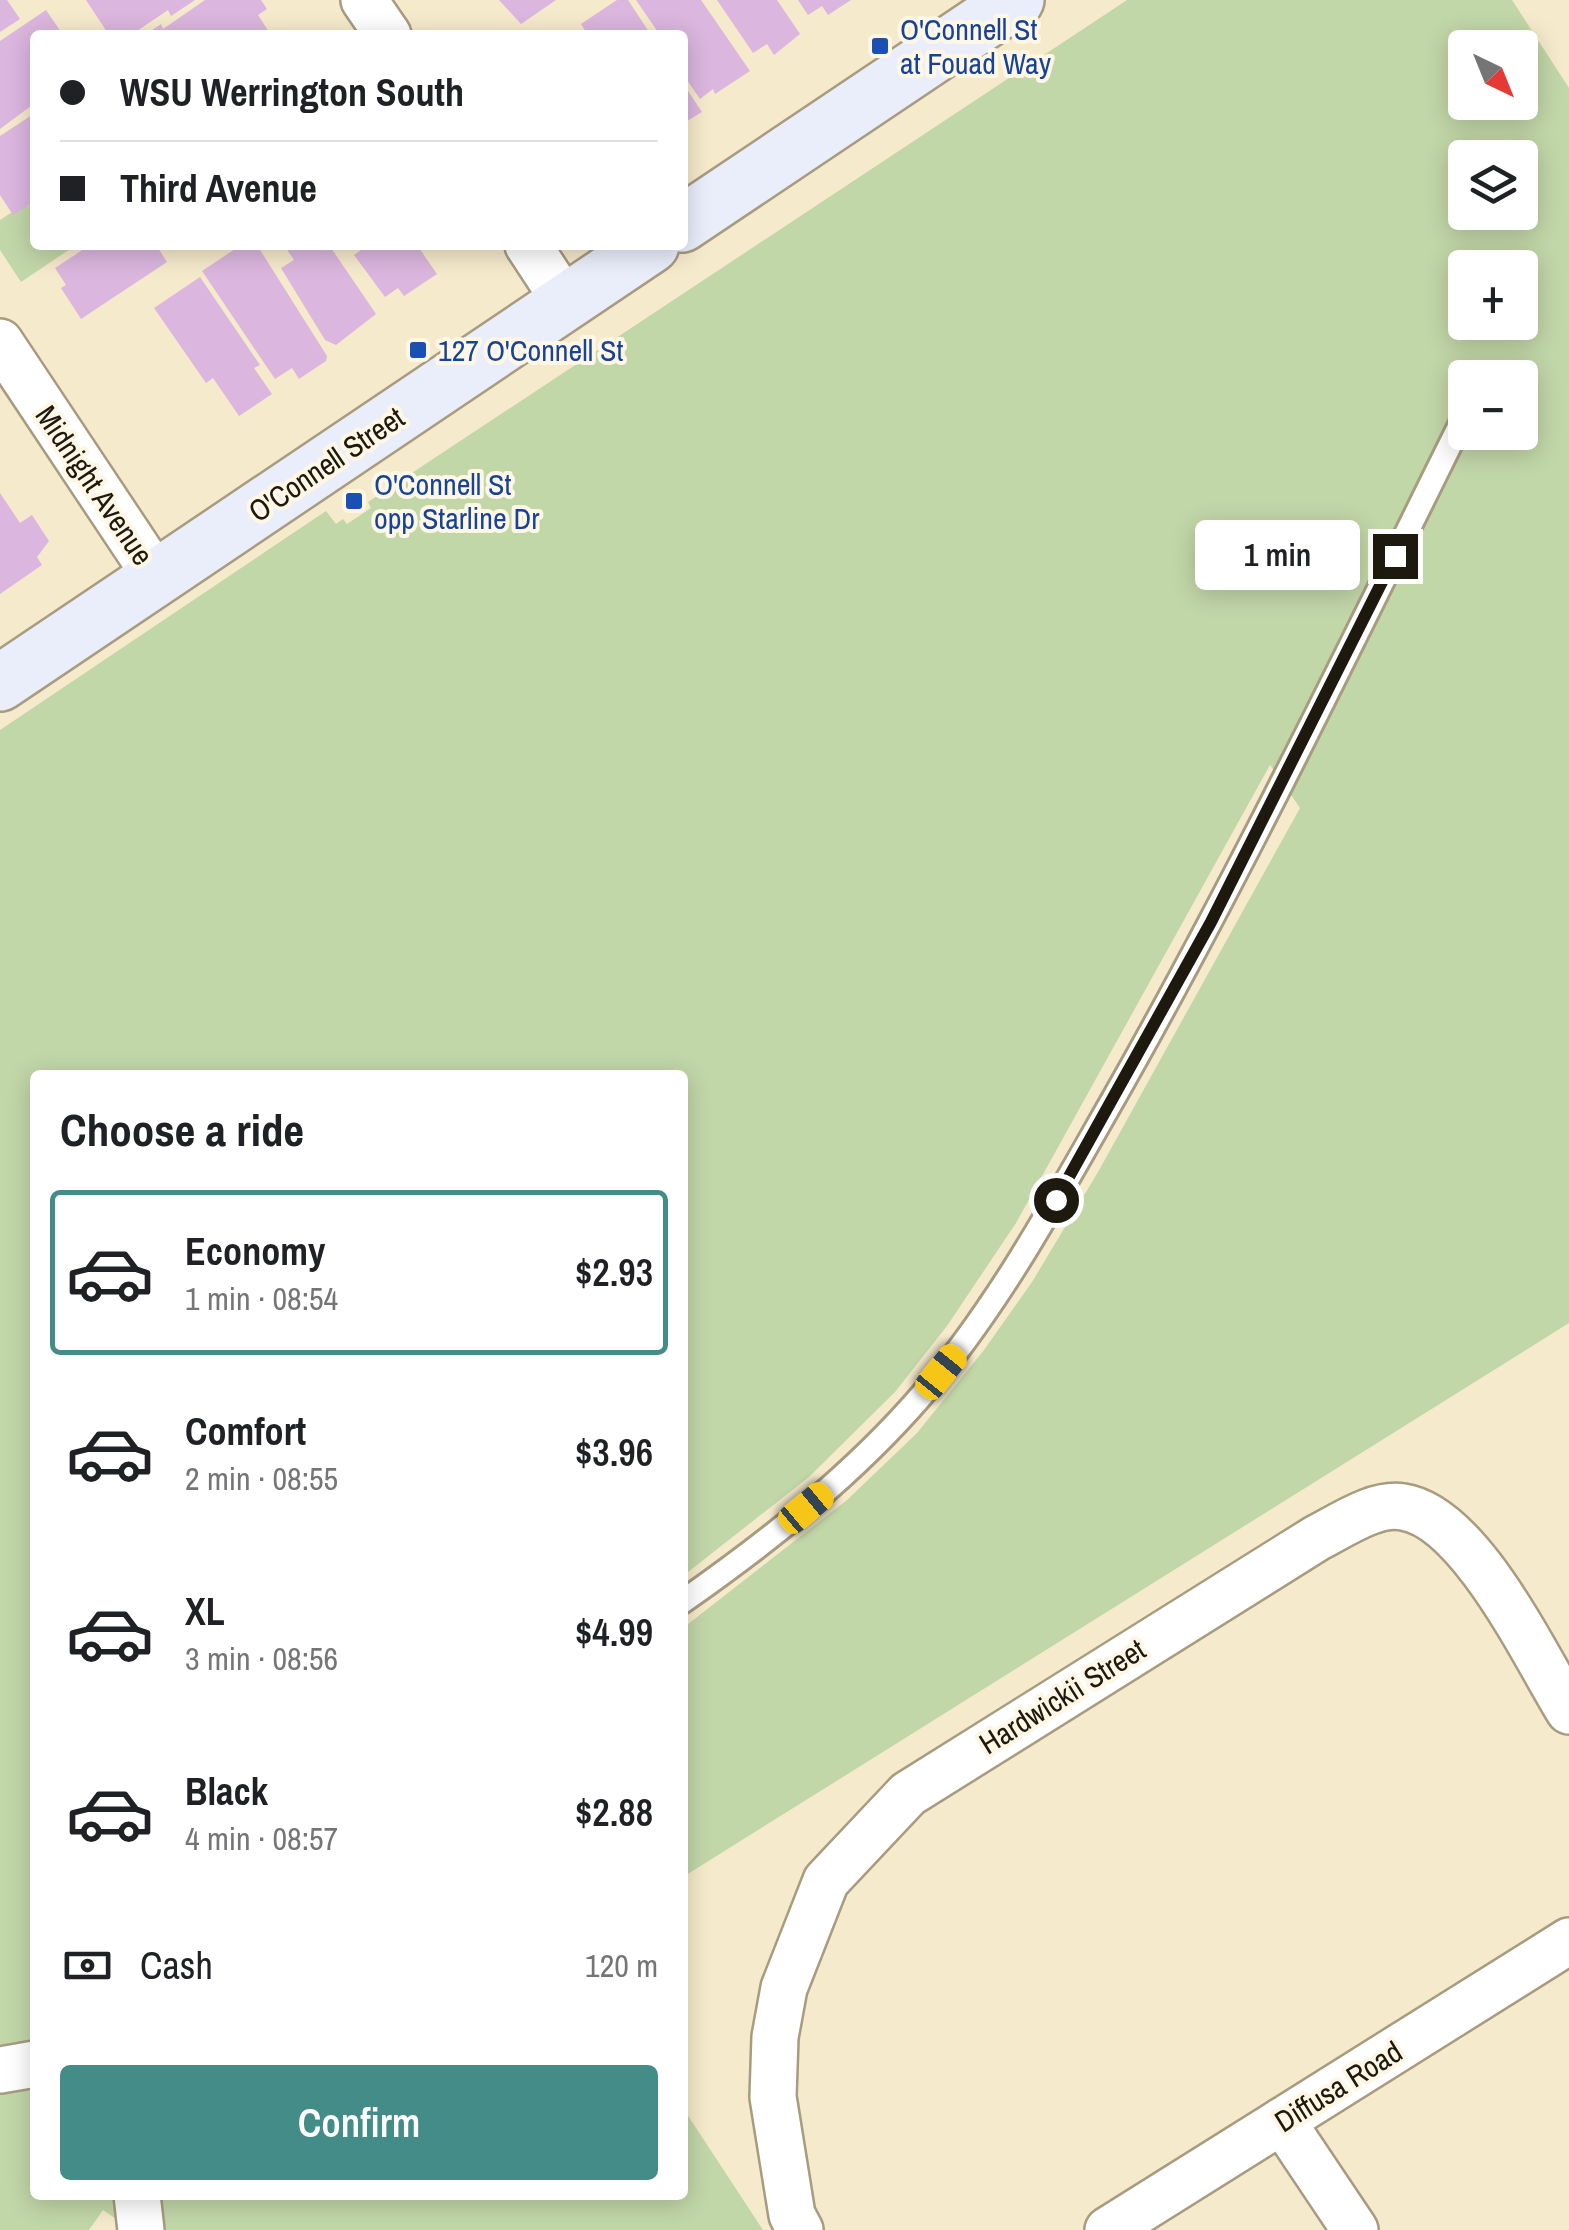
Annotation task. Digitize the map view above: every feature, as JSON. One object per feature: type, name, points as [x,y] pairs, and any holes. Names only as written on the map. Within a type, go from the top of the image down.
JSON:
[{"type":"street","points":[[364,0],[385,30]]},
{"type":"street","points":[[688,220],[983,9]]},
{"type":"street","points":[[531,250],[566,302]]},
{"type":"street","name":"O'Connell Street","points":[[0,683],[644,250]]},
{"type":"street","name":"Midnight Avenue","points":[[0,342],[157,578]]},
{"type":"street","name":"Hardwickii Street","points":[[800,2230],[792,2215],[773,2097],[775,2037],[784,1988],[826,1880],[908,1794],[1317,1538],[1365,1514],[1400,1506],[1433,1517],[1459,1542],[1569,1711]]},
{"type":"street","name":"Diffusa Road","points":[[1108,2230],[1569,1941]]},
{"type":"street","points":[[0,2070],[30,2065]]},
{"type":"street","points":[[1282,2121],[1356,2230]]},
{"type":"street","points":[[137,2200],[141,2230]]},
{"type":"lane","points":[[688,1598],[779,1531],[880,1441],[941,1372],[993,1302],[1211,922],[1448,450]]},
{"type":"green space","points":[[1127,0],[1512,0],[1531,30],[1448,30],[1448,120],[1538,120],[1538,40],[1569,88],[1569,1323],[688,1874],[688,1624],[847,1500],[917,1433],[984,1350],[1032,1282],[1098,1172],[1300,808],[1270,765],[1016,1223],[947,1326],[895,1392],[809,1477],[688,1572],[688,1070],[30,1070],[30,2043],[0,2048],[0,730],[326,511],[336,524],[343,519],[347,524],[371,508],[368,502]]},
{"type":"green space","points":[[30,200],[30,250],[69,250],[21,282],[0,250],[0,220]]},
{"type":"green space","points":[[30,2086],[30,2200],[117,2200],[119,2221],[103,2210],[89,2230],[0,2230],[0,2091]]},
{"type":"green space","points":[[688,2116],[763,2230],[165,2230],[159,2200],[688,2200]]},
{"type":"building","points":[[0,0],[7,0],[20,19],[0,32]]},
{"type":"building","points":[[86,0],[195,0],[171,16],[168,10],[138,30],[106,30]]},
{"type":"building","points":[[205,0],[261,0],[267,9],[258,15],[268,30],[152,30],[161,24],[163,29]]},
{"type":"building","points":[[499,0],[556,0],[521,24]]},
{"type":"building","points":[[617,0],[628,0],[648,30],[585,30],[581,24]]},
{"type":"building","points":[[636,0],[701,0],[750,71],[700,99],[688,82],[688,30],[657,30]]},
{"type":"building","points":[[717,0],[777,0],[800,34],[774,55],[767,44],[753,53]]},
{"type":"building","points":[[798,0],[851,0],[828,15],[822,6],[808,15]]},
{"type":"building","points":[[46,10],[60,30],[30,30],[30,107],[0,129],[0,41]]},
{"type":"building","points":[[688,91],[702,112],[688,120]]},
{"type":"building","points":[[30,116],[30,204],[13,215],[0,195],[0,136]]},
{"type":"building","points":[[82,250],[159,250],[167,262],[81,319],[61,288],[66,285],[55,268]]},
{"type":"building","points":[[234,250],[260,250],[327,356],[326,361],[299,379],[292,368],[275,379],[202,271]]},
{"type":"building","points":[[287,250],[332,250],[376,314],[336,345],[325,340],[281,268],[294,260]]},
{"type":"building","points":[[361,250],[420,250],[437,274],[404,296],[398,288],[385,297],[354,255]]},
{"type":"building","points":[[200,277],[260,365],[254,368],[272,394],[239,416],[213,378],[206,383],[154,308]]},
{"type":"building","points":[[0,493],[20,523],[32,515],[49,541],[37,557],[42,565],[0,594]]},
{"type":"place","name":"O'Connell St at Fouad Way","points":[[880,46]]},
{"type":"place","name":"127 O'Connell St","points":[[418,350]]},
{"type":"place","name":"O'Connell St opp Starline Dr","points":[[354,501]]},
{"type":"route","points":[[1056,1200],[1211,922],[1395,556]]}]
